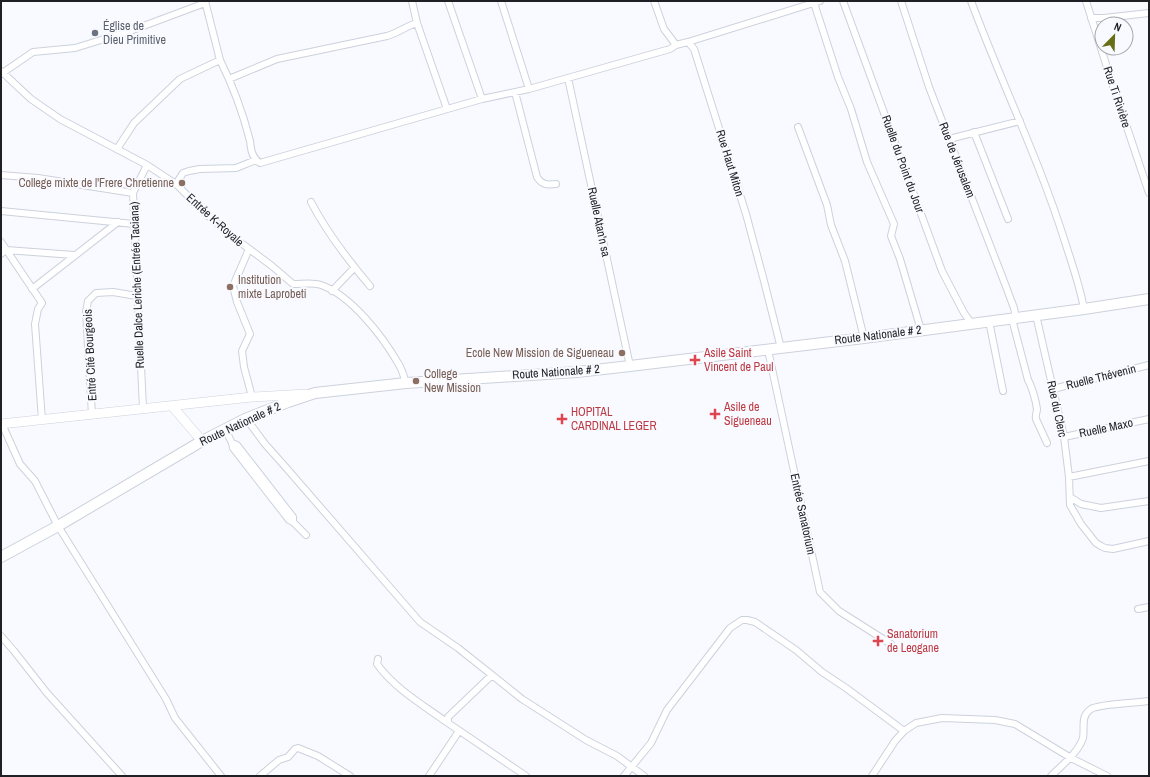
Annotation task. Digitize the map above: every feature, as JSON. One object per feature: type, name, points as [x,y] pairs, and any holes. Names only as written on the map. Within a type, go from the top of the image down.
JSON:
[{"type":"main road","name":"Route Nationale # 2","points":[[1,556],[58,526],[225,429],[288,402],[315,393],[406,383],[577,372],[864,338],[1149,300]]},
{"type":"main road","points":[[1,424],[252,397],[315,393]]},
{"type":"main road","points":[[172,406],[202,441]]},
{"type":"street","points":[[412,1],[417,22],[447,109]]},
{"type":"street","points":[[448,1],[482,99]]},
{"type":"street","points":[[501,1],[529,89]]},
{"type":"street","points":[[654,1],[664,29],[676,45]]},
{"type":"street","name":"Ruelle du Point du Jour","points":[[843,1],[942,271],[964,313],[972,324]]},
{"type":"street","name":"Rue de Jérusalem","points":[[901,1],[929,87],[1012,302],[1014,318],[1028,380],[1032,387],[1037,410],[1035,416],[1046,443]]},
{"type":"street","points":[[970,1],[1054,206],[1081,294],[1084,309]]},
{"type":"street","name":"Rue Ti Rivière","points":[[1086,1],[1149,193]]},
{"type":"street","points":[[1,72],[33,52],[75,48],[130,31],[205,2],[220,60],[245,121],[252,154],[260,163],[482,99],[529,89],[670,49],[676,45],[817,2],[836,70],[851,108],[868,162],[894,224],[891,236],[900,259],[921,330]]},
{"type":"street","points":[[1092,18],[1104,18],[1149,12]]},
{"type":"street","points":[[229,79],[277,60],[387,36],[417,22]]},
{"type":"street","name":"Rue Haut Miton","points":[[688,42],[694,49],[746,214],[781,348]]},
{"type":"street","points":[[117,149],[134,123],[180,79],[220,60]]},
{"type":"street","name":"Entrée K-Royale","points":[[1,72],[31,99],[60,119],[147,164],[176,184],[229,234],[293,284],[311,283],[321,285],[352,305],[378,333],[399,364],[406,383]]},
{"type":"street","name":"Ruelle Atan'n sa","points":[[568,78],[630,366]]},
{"type":"street","points":[[515,92],[536,177],[539,181],[546,185],[556,184]]},
{"type":"street","points":[[949,139],[1020,121]]},
{"type":"street","points":[[798,127],[827,205],[831,225],[845,261],[864,338]]},
{"type":"street","points":[[974,132],[1008,219]]},
{"type":"street","points":[[176,184],[183,173],[189,171],[200,169],[236,168],[256,160]]},
{"type":"street","name":"Ruelle Dalce Leriche (Entrée Taciana)","points":[[143,409],[133,193],[147,164]]},
{"type":"street","points":[[1,175],[38,178],[133,193]]},
{"type":"street","points":[[311,202],[320,220],[354,268],[370,286]]},
{"type":"street","points":[[1,211],[134,224]]},
{"type":"street","points":[[32,288],[118,222]]},
{"type":"street","points":[[1,242],[3,252],[32,288],[42,304],[38,308],[35,324],[42,420]]},
{"type":"street","points":[[249,249],[233,286],[237,302],[250,334],[242,351],[244,367],[252,397]]},
{"type":"street","points":[[3,252],[74,255]]},
{"type":"street","points":[[332,291],[354,268]]},
{"type":"street","name":"Entré Cité Bourgeois","points":[[92,415],[86,312],[88,301],[96,292],[113,292],[137,296]]},
{"type":"street","name":"Rue du Clerc","points":[[1036,315],[1064,437],[1069,477],[1070,505],[1081,524],[1100,546],[1104,548],[1113,548],[1149,541]]},
{"type":"street","points":[[989,322],[1003,391]]},
{"type":"street","name":"Entrée Sanatorium","points":[[768,350],[820,592],[839,612],[892,644]]},
{"type":"street","name":"Ruelle Thévenin","points":[[1053,389],[1149,365]]},
{"type":"street","points":[[246,419],[271,452],[420,622],[458,648],[522,699],[586,740],[617,756],[644,776]]},
{"type":"street","name":"Ruelle Maxo","points":[[1064,437],[1149,419]]},
{"type":"street","points":[[1,424],[20,464],[34,481],[58,526],[166,699],[175,718],[220,776]]},
{"type":"street","points":[[225,429],[232,443],[237,445],[293,517],[294,522],[306,535]]},
{"type":"street","points":[[1069,477],[1149,461]]},
{"type":"street","points":[[1070,497],[1081,504],[1101,508],[1149,501]]},
{"type":"street","points":[[1138,609],[1149,607]]},
{"type":"street","points":[[624,776],[651,743],[667,710],[712,650],[730,628],[742,620],[755,622],[796,650],[822,672],[904,731]]},
{"type":"street","points":[[1,636],[47,693],[122,776]]},
{"type":"street","points":[[378,659],[377,664],[409,695],[526,776]]},
{"type":"street","points":[[448,723],[448,717],[492,675]]},
{"type":"street","points":[[1051,776],[1070,758],[1083,738],[1084,717],[1090,710],[1102,706],[1149,701]]},
{"type":"street","points":[[872,776],[895,741],[904,731],[916,723],[942,718],[995,720],[1015,724],[1070,758],[1107,776]]},
{"type":"street","points":[[429,776],[460,731]]},
{"type":"street","points":[[260,776],[279,760],[288,757],[295,749],[298,748],[318,756],[350,776]]},
{"type":"place","name":"Église de Dieu Primitive","points":[[95,33]]},
{"type":"place","name":"College mixte de l'Frere Chretienne","points":[[182,183]]},
{"type":"place","name":"Institution mixte Laprobeti","points":[[230,287]]},
{"type":"place","name":"Ecole New Mission de Sigueneau","points":[[622,353]]},
{"type":"place","name":"Asile Saint Vincent de Paul","points":[[695,360]]},
{"type":"place","name":"College New Mission","points":[[416,381]]},
{"type":"place","name":"Asile de Sigueneau","points":[[715,414]]},
{"type":"place","name":"HOPITAL CARDINAL LEGER","points":[[562,419]]},
{"type":"place","name":"Sanatorium de Leogane","points":[[878,641]]}]
